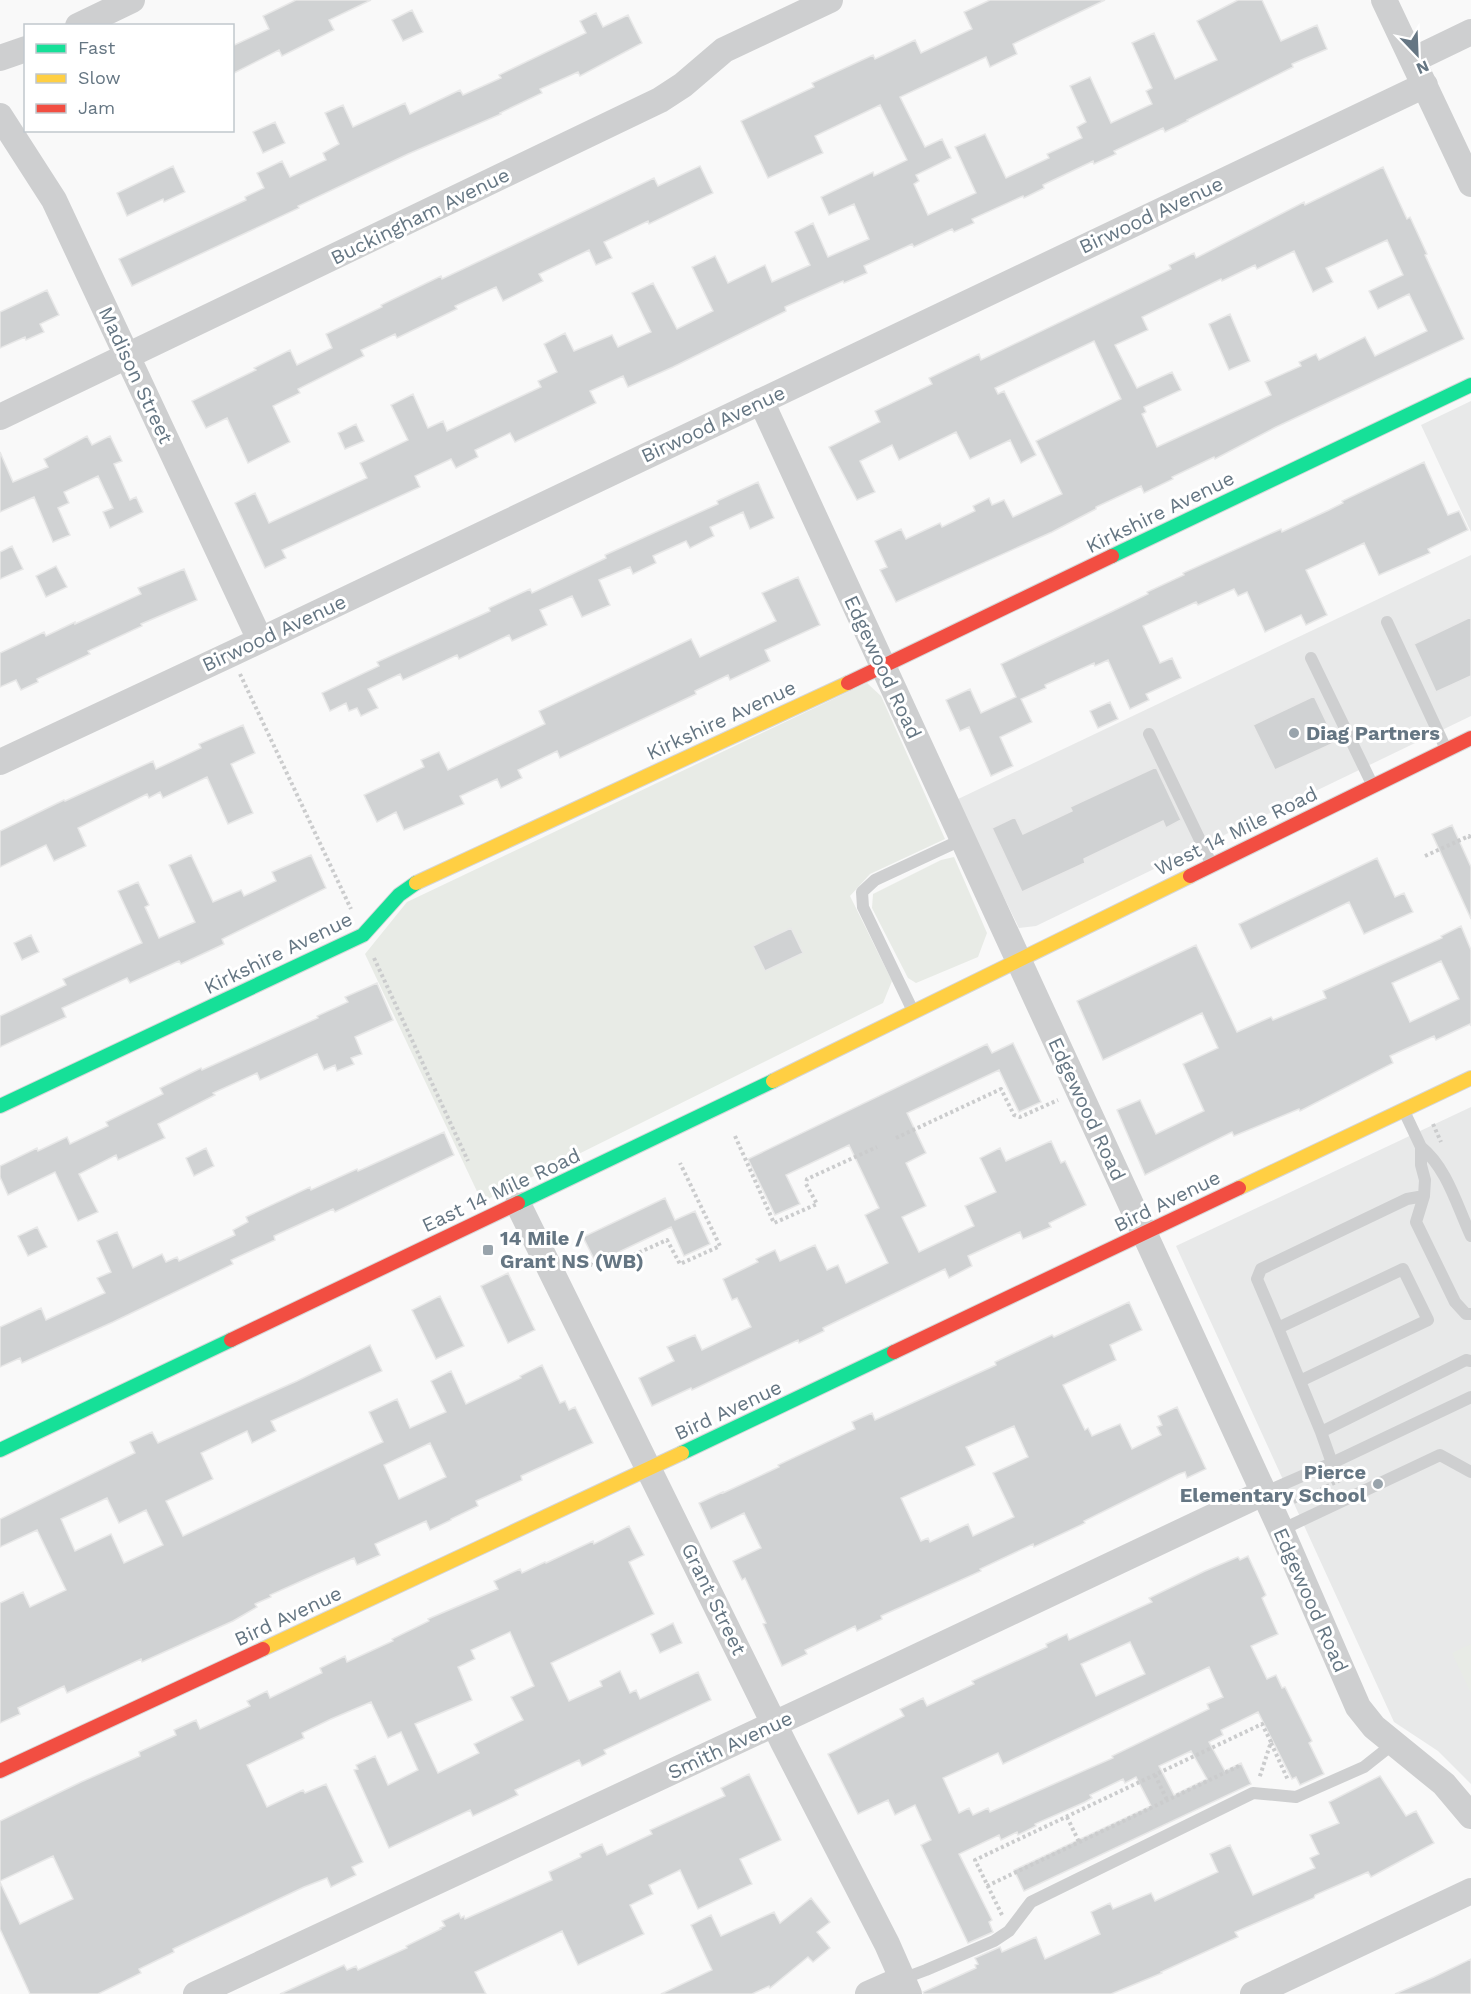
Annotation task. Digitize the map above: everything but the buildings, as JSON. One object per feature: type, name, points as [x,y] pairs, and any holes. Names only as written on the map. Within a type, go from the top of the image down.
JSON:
[{"type":"street","points":[[82,24],[132,0]]},
{"type":"street","name":"Buckingham Avenue","points":[[0,417],[660,100],[683,85],[724,50],[830,0]]},
{"type":"street","points":[[1384,0],[1471,184]]},
{"type":"street","points":[[1413,60],[1471,32]]},
{"type":"street","points":[[0,58],[24,50]]},
{"type":"street","name":"Birwood Avenue","points":[[0,762],[1425,85]]},
{"type":"street","name":"Madison Street","points":[[0,116],[54,200],[260,640]]},
{"type":"street","name":"Kirkshire Avenue","points":[[0,1106],[357,939],[370,929],[399,895],[415,884],[883,666],[1471,385]]},
{"type":"street","name":"Edgewood Road","points":[[761,401],[961,840],[1281,1530],[1358,1707],[1374,1727],[1444,1784],[1471,1816]]},
{"type":"street","name":"West 14 Mile Road","points":[[1018,961],[1471,738]]},
{"type":"street","name":"East 14 Mile Road","points":[[0,1450],[518,1204],[1018,961]]},
{"type":"street","name":"Bird Avenue","points":[[0,1772],[649,1469],[1471,1078]]},
{"type":"street","name":"Grant Street","points":[[518,1204],[906,1986]]},
{"type":"street","name":"Smith Avenue","points":[[196,1994],[775,1724],[1263,1492]]},
{"type":"street","points":[[1253,1994],[1471,1891]]},
{"type":"street","points":[[868,1994],[906,1986]]},
{"type":"lane","points":[[1387,622],[1446,750]]},
{"type":"lane","points":[[1311,658],[1373,786]]},
{"type":"lane","points":[[1149,734],[1212,865]]},
{"type":"lane","points":[[914,1013],[863,907],[862,892],[875,880],[961,840]]},
{"type":"lane","points":[[1403,1110],[1421,1147],[1440,1166],[1471,1236]]},
{"type":"lane","points":[[1421,1147],[1421,1165],[1425,1180],[1424,1197],[1416,1222],[1455,1302],[1466,1314],[1471,1314]]},
{"type":"lane","points":[[1332,1463],[1257,1280],[1260,1269],[1407,1199],[1424,1197]]},
{"type":"lane","points":[[1278,1328],[1403,1269],[1428,1320],[1300,1381]]},
{"type":"lane","points":[[1321,1432],[1466,1359],[1471,1360]]},
{"type":"lane","points":[[1263,1492],[1332,1463],[1471,1397]]},
{"type":"lane","points":[[1281,1530],[1440,1455],[1471,1472]]},
{"type":"lane","points":[[906,1986],[993,1941],[1009,1930],[1031,1902],[1253,1793],[1296,1797],[1365,1767],[1393,1744]]},
{"type":"path","points":[[236,665],[355,916]]},
{"type":"path","points":[[1425,856],[1469,836],[1471,840]]},
{"type":"path","points":[[372,954],[468,1161]]},
{"type":"path","points":[[896,1138],[1001,1089],[1014,1115],[1020,1117],[1059,1099]]},
{"type":"path","points":[[735,1136],[774,1223],[817,1204],[806,1184],[807,1179],[877,1147]]},
{"type":"path","points":[[573,1257],[602,1269],[667,1240],[680,1264],[720,1246],[680,1163]]},
{"type":"path","points":[[1009,1930],[975,1860],[1262,1724],[1296,1797]]},
{"type":"path","points":[[1253,1793],[1271,1742]]},
{"type":"path","points":[[987,1886],[1241,1765]]},
{"type":"path","points":[[1155,1775],[1167,1800]]},
{"type":"path","points":[[1067,1817],[1079,1842]]},
{"type":"shaded area","points":[[1471,401],[1471,532],[1421,425]]},
{"type":"shaded area","points":[[1471,555],[1471,716],[1036,926],[1019,928],[956,800]]},
{"type":"shaded area","points":[[867,683],[881,696],[945,839],[870,874],[850,896],[892,981],[883,1003],[482,1202],[365,954],[407,902]]},
{"type":"shaded area","points":[[954,857],[987,933],[978,957],[916,983],[908,978],[872,908],[873,894],[941,860]]},
{"type":"shaded area","name":"Pierce Elementary School","points":[[1471,1107],[1471,1784],[1438,1751],[1394,1722],[1176,1246]]},
{"type":"shaded area","points":[[1471,1644],[1471,1693],[1452,1653]]},
{"type":"traffic: fast","points":[[1112,556],[1471,385]]},
{"type":"traffic: fast","points":[[0,1106],[363,935],[399,895],[416,883]]},
{"type":"traffic: fast","points":[[518,1203],[773,1081]]},
{"type":"traffic: fast","points":[[0,1450],[231,1340]]},
{"type":"traffic: fast","points":[[682,1453],[894,1352]]},
{"type":"traffic: slow","points":[[416,883],[848,683]]},
{"type":"traffic: slow","points":[[773,1081],[1190,876]]},
{"type":"traffic: slow","points":[[1239,1188],[1471,1078]]},
{"type":"traffic: slow","points":[[263,1649],[682,1453]]},
{"type":"traffic: jam","points":[[848,683],[1112,556]]},
{"type":"traffic: jam","points":[[1190,876],[1471,738]]},
{"type":"traffic: jam","points":[[894,1352],[1239,1188]]},
{"type":"traffic: jam","points":[[231,1340],[518,1203]]},
{"type":"traffic: jam","points":[[0,1771],[263,1649]]},
{"type":"place","name":"Diag Partners","points":[[1294,733]]},
{"type":"place","name":"14 Mile / Grant NS (WB)","points":[[488,1250]]},
{"type":"place","name":"Pierce Elementary School","points":[[1378,1484]]}]
